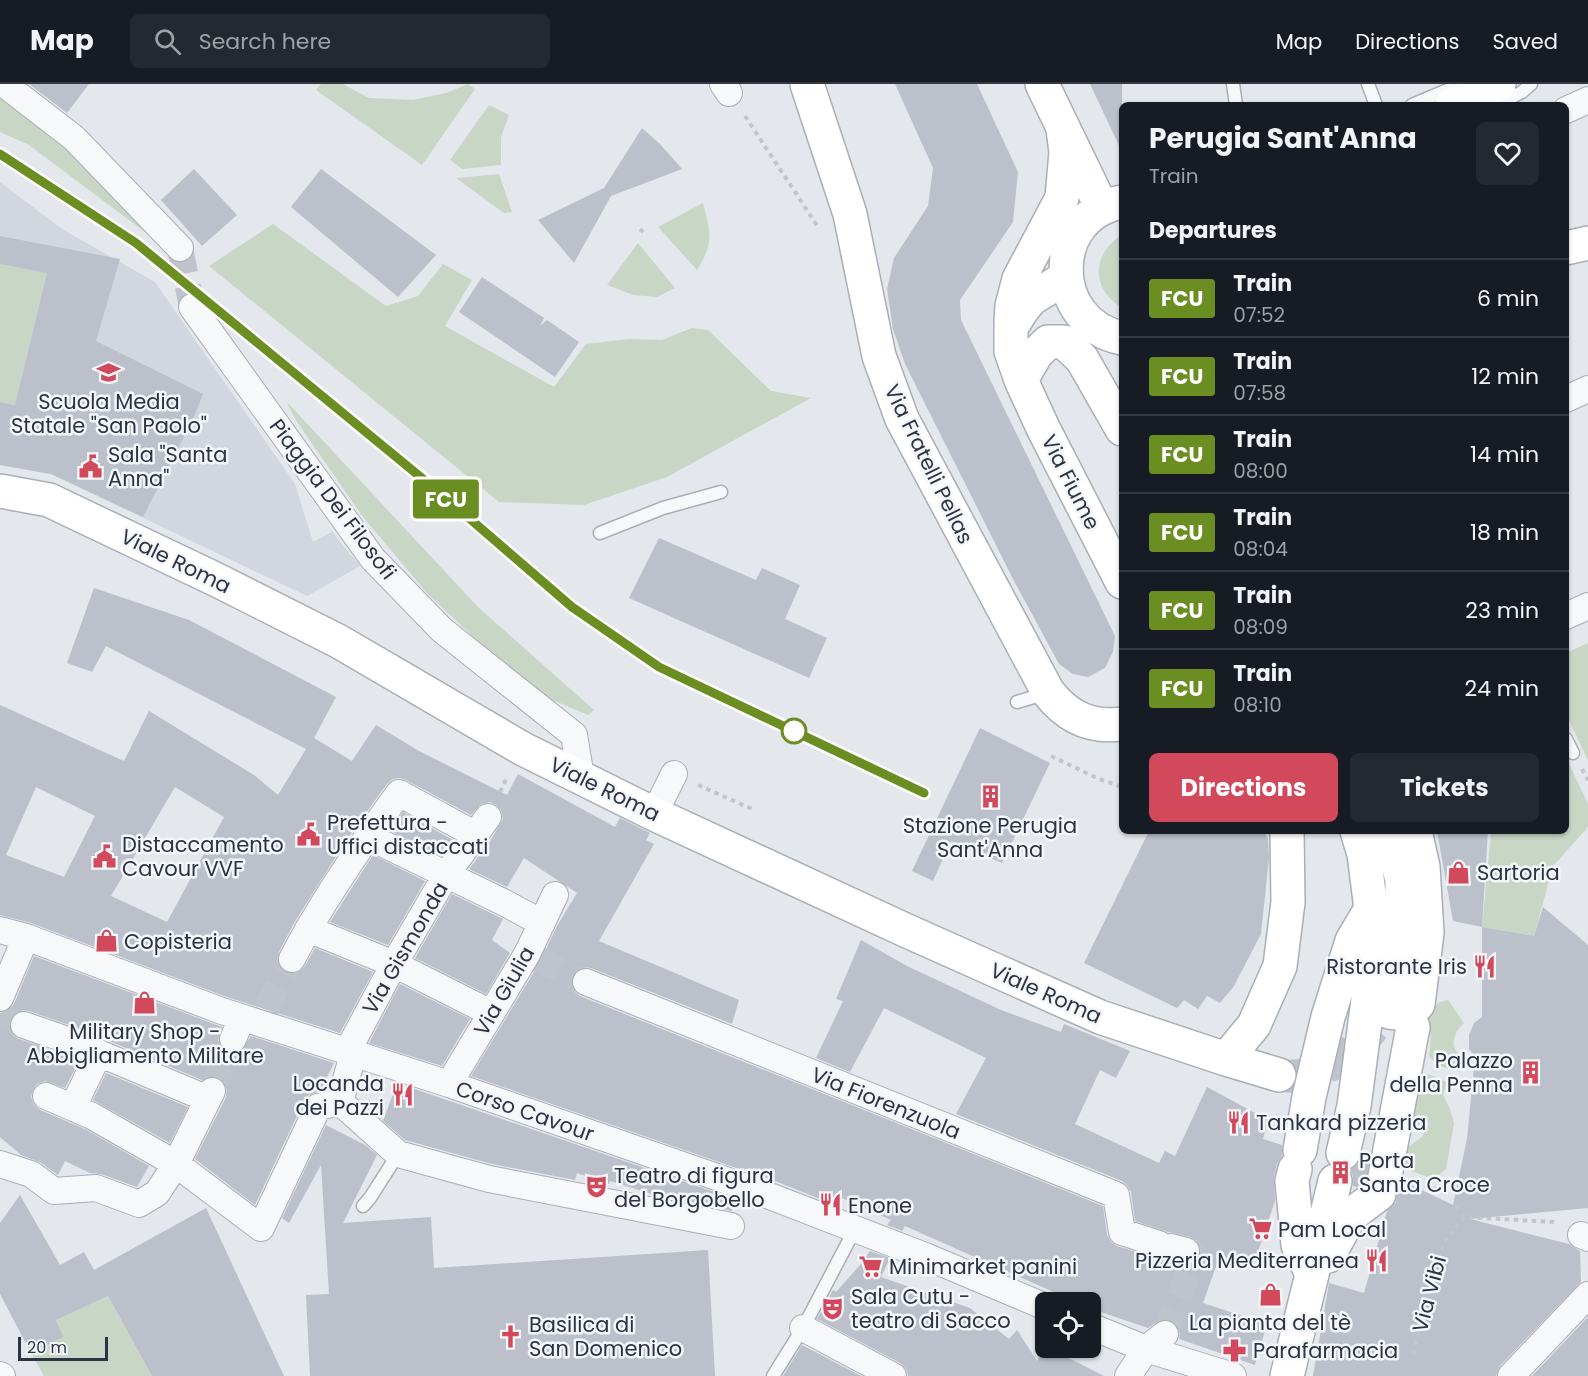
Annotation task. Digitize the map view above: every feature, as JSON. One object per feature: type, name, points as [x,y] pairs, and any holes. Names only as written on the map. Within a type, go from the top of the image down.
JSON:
[{"type":"street","points":[[4,84],[74,138],[180,248]]},
{"type":"street","name":"Via Fratelli Pellas","points":[[807,84],[850,214],[879,356],[902,419],[1048,692]]},
{"type":"street","points":[[1014,353],[1042,325],[1069,281],[1073,238],[1085,221],[1112,205],[1063,129],[1042,84]]},
{"type":"street","points":[[1459,102],[1499,84]]},
{"type":"street","points":[[1569,109],[1588,100]]},
{"type":"street","points":[[1014,353],[1012,306],[1019,279],[1062,198],[1066,152],[1063,129]]},
{"type":"street","points":[[1056,213],[1058,237],[1069,281],[1090,324],[1115,336],[1116,395],[1119,412]]},
{"type":"street","points":[[1569,247],[1588,243]]},
{"type":"street","name":"Piaggia Dei Filosofi","points":[[192,307],[373,559],[442,630],[574,735],[581,777]]},
{"type":"street","points":[[1014,353],[1036,354],[1048,342],[1064,342],[1082,359],[1119,423]]},
{"type":"street","name":"Via Fiume","points":[[1014,353],[1119,576]]},
{"type":"street","points":[[1569,398],[1588,389]]},
{"type":"street","name":"Viale Roma","points":[[0,491],[49,500],[217,580],[338,641],[523,749],[654,814],[916,935],[1100,1017],[1279,1075]]},
{"type":"street","points":[[1569,615],[1588,606]]},
{"type":"street","points":[[1048,692],[1074,717],[1110,725],[1119,724]]},
{"type":"street","points":[[654,814],[674,774]]},
{"type":"street","name":"Via Gismonda","points":[[340,1102],[350,1053],[394,964],[446,875],[482,826],[399,793],[367,836]]},
{"type":"street","points":[[1226,1059],[1254,1025],[1280,966],[1288,902],[1287,834]]},
{"type":"street","points":[[1312,1274],[1330,1253],[1351,1215],[1382,1185],[1413,1027],[1390,1001],[1374,955],[1371,909],[1364,854],[1359,834]]},
{"type":"street","points":[[1287,1376],[1354,1106],[1390,1001],[1402,939],[1401,880],[1391,834]]},
{"type":"street","points":[[1390,1001],[1418,1004],[1427,933],[1423,867],[1416,834]]},
{"type":"street","points":[[292,959],[308,929],[367,836],[542,923]]},
{"type":"street","name":"Via Giulia","points":[[449,1084],[491,1013],[532,956],[542,923],[555,895]]},
{"type":"street","points":[[1312,1274],[1298,1245],[1292,1181],[1328,1017],[1352,942],[1371,909]]},
{"type":"street","points":[[308,929],[394,964],[491,1013]]},
{"type":"street","name":"Corso Cavour","points":[[0,930],[26,937],[250,1022],[449,1084],[754,1190],[925,1256],[1035,1302]]},
{"type":"street","points":[[0,998],[26,937]]},
{"type":"street","name":"Via Fiorenzuola","points":[[586,982],[1116,1195],[1122,1232],[1172,1248]]},
{"type":"street","points":[[0,1164],[32,1174],[54,1191],[96,1188],[139,1204],[157,1193],[176,1164],[210,1095],[24,1025]]},
{"type":"street","points":[[73,1107],[84,1047]]},
{"type":"street","points":[[46,1096],[92,1116],[176,1164],[261,1228],[318,1107],[340,1102],[398,1154],[489,1179],[731,1226]]},
{"type":"street","points":[[1511,1376],[1588,1294]]},
{"type":"street","points":[[803,1328],[893,1376]]},
{"type":"street","points":[[1101,1329],[1156,1342],[1233,1376]]},
{"type":"street","points":[[1128,1376],[1156,1342]]},
{"type":"lane","points":[[1233,84],[1236,102]]},
{"type":"lane","points":[[1236,102],[1241,84]]},
{"type":"lane","points":[[1368,84],[1375,102]]},
{"type":"lane","points":[[1419,102],[1461,84]]},
{"type":"lane","points":[[1502,102],[1522,92],[1531,84]]},
{"type":"lane","points":[[600,533],[663,508],[721,492]]},
{"type":"lane","points":[[1017,702],[1048,692]]},
{"type":"lane","points":[[1569,745],[1573,753]]},
{"type":"lane","points":[[363,1206],[398,1154]]},
{"type":"lane","points":[[773,1376],[803,1328],[855,1229]]},
{"type":"path","points":[[726,88],[820,230]]},
{"type":"path","points":[[640,229],[645,234]]},
{"type":"path","points":[[1051,756],[1119,786]]},
{"type":"path","points":[[674,774],[752,809]]},
{"type":"path","points":[[1456,1206],[1464,1217],[1553,1222],[1584,1236]]},
{"type":"path","name":"Via Vibi","points":[[1413,1354],[1443,1244],[1464,1217]]},
{"type":"shaded area","name":"Scuola Media Statale \"San Paolo\"","points":[[0,182],[62,229],[155,282],[295,484],[313,542],[332,532],[360,566],[307,596],[51,474],[0,465]]},
{"type":"green space","points":[[321,84],[343,84],[369,98],[413,100],[446,93],[468,84],[475,89],[422,165],[316,90]]},
{"type":"green space","points":[[0,94],[85,165],[153,238],[29,145],[0,132]]},
{"type":"green space","points":[[489,105],[509,115],[501,137],[501,165],[462,169],[450,160]]},
{"type":"green space","points":[[499,174],[512,212],[504,213],[456,178]]},
{"type":"green space","points":[[703,203],[709,238],[706,252],[697,270],[658,227]]},
{"type":"green space","points":[[273,224],[386,306],[418,296],[443,264],[472,280],[445,326],[554,387],[586,344],[629,339],[662,340],[692,328],[708,330],[771,391],[811,398],[667,477],[584,505],[499,502],[209,266]]},
{"type":"green space","points":[[1119,237],[1119,306],[1112,300],[1100,282],[1100,261],[1112,243]]},
{"type":"green space","points":[[638,243],[675,288],[657,297],[633,295],[607,285]]},
{"type":"green space","points":[[0,264],[47,273],[15,405],[0,402]]},
{"type":"green space","points":[[286,401],[478,607],[594,710],[588,715],[543,696],[485,648],[427,593],[363,517],[297,422]]},
{"type":"green space","points":[[1588,643],[1588,760],[1569,720],[1569,652]]},
{"type":"green space","points":[[1569,763],[1588,804],[1588,827],[1553,866],[1534,936],[1482,927],[1491,834],[1569,834]]},
{"type":"green space","points":[[1448,1000],[1464,1023],[1456,1033],[1454,1043],[1457,1052],[1466,1062],[1446,1068],[1429,1057],[1431,1036],[1427,1024],[1431,1009],[1440,1002]]},
{"type":"green space","points":[[1414,1073],[1428,1074],[1447,1082],[1443,1095],[1454,1123],[1446,1169],[1434,1179],[1408,1170],[1404,1165],[1405,1149],[1422,1137],[1429,1123],[1404,1128]]},
{"type":"green space","points":[[108,1296],[152,1376],[44,1376],[31,1353],[62,1337],[56,1320]]},
{"type":"building","points":[[29,84],[89,84],[67,113]]},
{"type":"building","points":[[895,84],[977,84],[1018,172],[1013,222],[960,300],[961,320],[1115,636],[1113,652],[1105,668],[1088,677],[1073,674],[1059,664],[1013,579],[905,364],[893,329],[887,289],[894,258],[928,206],[933,168]]},
{"type":"building","points":[[1090,84],[1122,84],[1122,102],[1119,102],[1119,146]]},
{"type":"building","points":[[642,128],[682,169],[611,196],[574,263],[538,220],[604,188]]},
{"type":"building","points":[[194,169],[237,215],[202,246],[161,200]]},
{"type":"building","points":[[321,169],[436,255],[398,297],[291,207]]},
{"type":"building","points":[[0,236],[120,259],[96,341],[203,394],[193,419],[143,517],[51,474],[0,465],[0,402],[15,405],[47,273],[0,264]]},
{"type":"building","points":[[482,277],[544,318],[540,326],[547,320],[579,342],[555,377],[459,312]]},
{"type":"building","points":[[659,538],[756,580],[762,568],[800,585],[785,619],[827,638],[809,678],[629,598]]},
{"type":"building","points":[[94,588],[189,620],[336,697],[314,738],[352,761],[376,725],[419,751],[507,795],[518,774],[615,827],[620,818],[650,833],[646,840],[654,844],[599,941],[739,1000],[732,1024],[591,968],[583,967],[572,976],[571,984],[575,992],[580,996],[1103,1206],[1107,1235],[1117,1246],[1183,1266],[1196,1262],[1201,1254],[1197,1241],[1190,1237],[1135,1221],[1131,1192],[1122,1181],[956,1114],[986,1058],[884,1008],[850,1072],[816,1058],[843,1001],[836,999],[861,940],[907,966],[1001,1010],[1061,1032],[1064,1024],[1130,1051],[1116,1078],[1100,1070],[1075,1124],[1159,1163],[1165,1151],[1175,1156],[1207,1087],[1268,1120],[1263,1139],[1282,1145],[1282,1155],[1274,1177],[1275,1201],[1252,1269],[1219,1258],[1203,1303],[1267,1324],[1255,1365],[1179,1339],[1180,1331],[1171,1320],[1162,1319],[1148,1328],[1101,1312],[1101,1292],[1054,1292],[905,1226],[902,1231],[887,1225],[891,1220],[840,1197],[835,1205],[743,1168],[742,1170],[471,1076],[540,962],[557,926],[577,893],[524,858],[507,887],[469,869],[489,843],[503,819],[501,810],[490,802],[481,804],[471,815],[406,780],[393,779],[354,829],[294,923],[277,960],[285,972],[293,974],[305,966],[315,948],[373,972],[340,1033],[227,997],[31,923],[0,915],[0,705],[124,761],[149,711],[254,775],[278,795],[306,749],[106,646],[92,672],[67,663]],"holes":[[[36,787],[95,816],[64,877],[6,855]],[[175,787],[224,817],[167,922],[111,896]]]},
{"type":"building","name":"Stazione Perugia Sant'Anna","points":[[980,728],[1050,763],[1002,863],[951,841],[933,881],[912,871]]},
{"type":"building","points":[[403,812],[453,840],[442,856],[390,831]]},
{"type":"building","points":[[1148,834],[1266,834],[1269,858],[1261,934],[1234,986],[1220,1003],[1207,996],[1198,1009],[1184,1000],[1177,1008],[1084,963]]},
{"type":"building","points":[[1438,834],[1488,834],[1482,927],[1453,921]]},
{"type":"building","points":[[373,855],[425,881],[388,945],[330,922]]},
{"type":"building","points":[[452,894],[503,919],[492,940],[510,953],[486,994],[415,958]]},
{"type":"building","points":[[1543,907],[1588,945],[1588,1208],[1470,1219],[1569,1244],[1580,1251],[1581,1282],[1500,1366],[1496,1376],[1313,1376],[1329,1283],[1364,1293],[1387,1211],[1396,1202],[1397,1190],[1403,1181],[1453,1205],[1467,1139],[1475,1057],[1469,1049],[1469,1035],[1474,1023],[1482,1017],[1482,927],[1534,936]]},
{"type":"building","points":[[34,956],[222,1027],[218,1041],[221,1048],[228,1053],[235,1054],[241,1051],[251,1036],[334,1063],[320,1091],[309,1095],[304,1101],[255,1205],[195,1159],[226,1097],[227,1089],[224,1082],[210,1076],[202,1080],[90,1033],[82,1032],[75,1027],[29,1011],[21,1010],[10,1020],[9,1028],[13,1035],[72,1056],[79,1061],[65,1088],[45,1081],[37,1084],[31,1097],[34,1105],[40,1110],[85,1129],[149,1166],[137,1187],[101,1174],[90,1173],[65,1161],[58,1175],[40,1162],[21,1155],[0,1137],[0,1013],[9,1010],[14,1004]]},
{"type":"building","points":[[400,984],[470,1019],[442,1066],[369,1043]]},
{"type":"building","points":[[106,1073],[188,1107],[170,1143],[93,1100]]},
{"type":"building","points":[[397,1083],[735,1199],[732,1211],[658,1196],[610,1181],[609,1184],[577,1173],[575,1180],[492,1164],[405,1140],[383,1121]]},
{"type":"building","name":"Basilica di San Domenico","points":[[326,1125],[365,1145],[377,1155],[343,1223],[431,1217],[434,1268],[708,1250],[715,1376],[310,1376],[306,1295],[329,1294],[321,1165],[289,1223],[282,1218]]},
{"type":"building","points":[[1361,1158],[1369,1161],[1367,1180],[1357,1187],[1353,1186],[1353,1176],[1350,1170]]},
{"type":"building","points":[[20,1195],[60,1265],[84,1252],[94,1270],[206,1208],[284,1376],[152,1376],[108,1296],[56,1320],[63,1337],[31,1353],[0,1294],[0,1223]]},
{"type":"building","points":[[870,1251],[890,1258],[881,1277],[970,1308],[1009,1339],[1017,1330],[1037,1361],[1039,1358],[1069,1358],[1104,1376],[908,1376],[906,1369],[900,1363],[817,1319],[833,1290],[836,1292]]},
{"type":"building","points":[[1588,1317],[1588,1376],[1532,1376]]},
{"type":"building","points":[[802,1345],[861,1376],[783,1376]]},
{"type":"tunnel","points":[[180,248],[192,307]]},
{"type":"tunnel","points":[[266,1009],[292,959]]},
{"type":"tunnel","points":[[537,959],[586,982]]},
{"type":"tunnel","points":[[0,1016],[24,1025]]},
{"type":"tunnel","points":[[1279,1075],[1296,1076],[1314,1072],[1340,1060],[1351,1052],[1374,1027]]},
{"type":"tunnel","points":[[212,1091],[233,1039]]},
{"type":"tunnel","points":[[1165,1334],[1195,1255],[1186,1251]]},
{"type":"railway","points":[[0,155],[136,243],[440,493],[571,607],[659,667],[924,793]]},
{"type":"train","name":"FCU","points":[[0,154],[136,243],[440,493],[572,607],[659,667],[924,793]]},
{"type":"place","name":"Scuola Media Statale \"San Paolo\"","points":[[109,373]]},
{"type":"place","name":"Sala \"Santa Anna\"","points":[[90,466]]},
{"type":"place","name":"Stazione Perugia Sant'Anna","points":[[990,797]]},
{"type":"place","name":"Prefettura - Uffici distaccati","points":[[309,834]]},
{"type":"place","name":"Distaccamento Cavour VVF","points":[[104,856]]},
{"type":"place","name":"Sartoria","points":[[1459,872]]},
{"type":"place","name":"Copisteria","points":[[106,941]]},
{"type":"place","name":"Ristorante Iris","points":[[1485,966]]},
{"type":"place","name":"Military Shop - Abbigliamento Militare","points":[[145,1003]]},
{"type":"place","name":"Palazzo della Penna","points":[[1531,1072]]},
{"type":"place","name":"Locanda dei Pazzi","points":[[402,1095]]},
{"type":"place","name":"Tankard pizzeria","points":[[1238,1122]]},
{"type":"place","name":"Porta Santa Croce","points":[[1341,1172]]},
{"type":"place","name":"Teatro di figura del Borgobello","points":[[596,1187]]},
{"type":"place","name":"Enone","points":[[830,1205]]},
{"type":"place","name":"Pam Local","points":[[1260,1229]]},
{"type":"place","name":"Pizzeria Mediterranea","points":[[1377,1260]]},
{"type":"place","name":"Minimarket panini","points":[[871,1266]]},
{"type":"place","name":"La pianta del tè","points":[[1270,1294]]},
{"type":"place","name":"Sala Cutu - teatro di Sacco","points":[[833,1308]]},
{"type":"place","name":"Basilica di San Domenico","points":[[511,1336]]},
{"type":"place","name":"Parafarmacia","points":[[1235,1350]]}]
